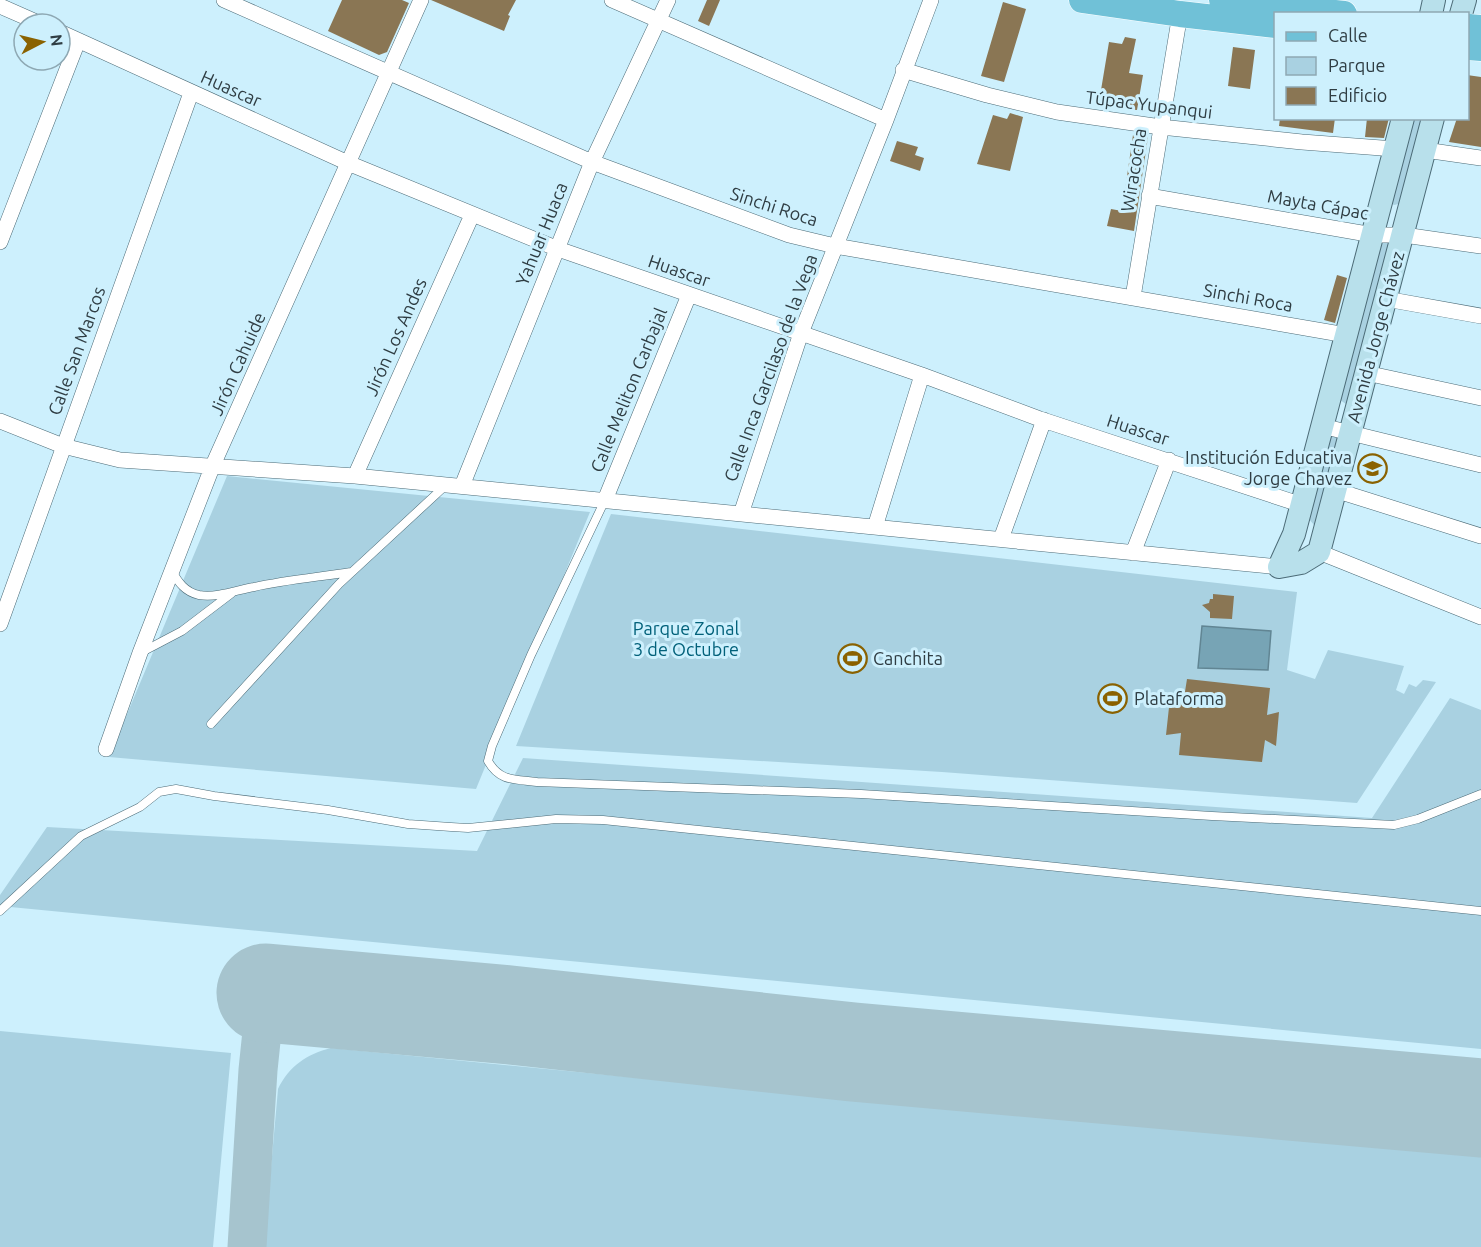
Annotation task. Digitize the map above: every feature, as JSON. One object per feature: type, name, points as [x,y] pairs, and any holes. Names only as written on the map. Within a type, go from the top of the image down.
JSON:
[{"type":"main road","points":[[1082,0],[1274,25]]},
{"type":"main road","points":[[1222,0],[1335,10]]},
{"type":"street","name":"Sinchi Roca","points":[[224,0],[592,162],[789,235],[835,246],[1346,335]]},
{"type":"street","name":"Jirón Cahuide","points":[[106,749],[140,653],[213,465],[421,0]]},
{"type":"street","points":[[612,0],[886,120]]},
{"type":"street","name":"Yahuar Huaca","points":[[454,485],[558,249],[592,162],[668,0]]},
{"type":"street","name":"Calle Inca Garcilaso de la Vega","points":[[741,514],[801,333],[931,0]]},
{"type":"street","name":"Wiracocha","points":[[1133,297],[1180,14]]},
{"type":"street","name":"Huascar","points":[[72,38],[348,163],[558,249],[922,375],[1044,420],[1302,505]]},
{"type":"street","points":[[0,242],[78,41]]},
{"type":"street","name":"Túpac Yupanqui","points":[[903,70],[987,95],[1057,112],[1161,127],[1395,149]]},
{"type":"street","name":"Calle San Marcos","points":[[0,624],[191,93]]},
{"type":"street","name":"Avenida Jorge Chávez","points":[[1280,567],[1294,534],[1302,505],[1402,120]]},
{"type":"street","name":"Avenida Jorge Chávez","points":[[1319,552],[1432,120]]},
{"type":"street","points":[[1425,150],[1481,158]]},
{"type":"street","name":"Mayta Cápac","points":[[1149,195],[1373,234],[1404,235],[1481,246]]},
{"type":"street","name":"Jirón Los Andes","points":[[355,476],[472,215]]},
{"type":"street","name":"Calle Meliton Carbajal","points":[[605,500],[689,295]]},
{"type":"street","points":[[1386,299],[1481,316]]},
{"type":"street","points":[[1366,372],[1481,398]]},
{"type":"street","points":[[875,527],[922,375]]},
{"type":"street","points":[[1001,539],[1044,420]]},
{"type":"street","points":[[0,421],[63,446],[120,460],[213,465],[454,485],[1280,567],[1301,563],[1319,552],[1481,617]]},
{"type":"street","points":[[1322,426],[1481,465]]},
{"type":"street","points":[[1133,553],[1169,460]]},
{"type":"street","points":[[1335,490],[1481,536]]},
{"type":"lane","points":[[211,724],[352,572],[454,485]]},
{"type":"lane","points":[[605,500],[531,656],[492,746],[488,761],[494,771],[506,778],[537,782],[861,794],[1394,825],[1418,819],[1481,794]]},
{"type":"lane","points":[[172,571],[179,583],[189,592],[200,595],[234,592],[352,572]]},
{"type":"lane","points":[[140,653],[182,631],[234,592]]},
{"type":"lane","points":[[0,911],[81,836],[140,807],[159,792],[176,789],[328,810],[408,824],[468,828],[556,819],[603,820],[1481,911]]},
{"type":"green space","points":[[1411,120],[1425,120],[1403,203],[1394,205],[1389,201]]},
{"type":"green space","points":[[1380,242],[1393,242],[1354,399],[1346,404],[1337,398]]},
{"type":"green space","points":[[1328,434],[1343,440],[1321,522],[1314,525],[1308,518]]},
{"type":"green space","points":[[227,476],[590,512],[476,789],[109,757]]},
{"type":"green space","name":"Parque Zonal 3 de Octubre","points":[[611,514],[1297,592],[1287,670],[1315,679],[1328,650],[1404,666],[1396,690],[1404,694],[1409,684],[1416,687],[1423,680],[1436,682],[1357,803],[942,772],[516,746]]},
{"type":"green space","points":[[1450,698],[1481,710],[1481,1049],[0,906],[0,895],[47,827],[477,851],[523,758],[1372,818]]},
{"type":"green space","points":[[0,1031],[231,1053],[213,1247],[0,1247]]},
{"type":"green space","points":[[331,1048],[1481,1155],[1481,1247],[264,1247],[278,1089],[282,1081],[300,1062]]},
{"type":"shaded area","points":[[1202,626],[1271,631],[1268,670],[1198,668]]},
{"type":"building","points":[[342,0],[402,0],[409,3],[387,52],[379,55],[328,31]]},
{"type":"building","points":[[431,0],[516,0],[508,15],[510,16],[504,31]]},
{"type":"building","points":[[707,0],[720,0],[709,26],[698,21]]},
{"type":"building","points":[[1003,2],[1026,9],[1004,82],[981,76]]},
{"type":"building","points":[[1125,37],[1136,39],[1129,73],[1143,75],[1137,110],[1111,107],[1112,104],[1099,102],[1109,42],[1122,44]]},
{"type":"building","points":[[1233,47],[1255,50],[1250,89],[1228,86]]},
{"type":"building","points":[[1469,75],[1481,77],[1481,147],[1449,142],[1456,120],[1469,120]]},
{"type":"building","points":[[1010,113],[1023,117],[1010,171],[977,164],[993,115],[1007,119]]},
{"type":"building","points":[[1280,120],[1335,120],[1333,133],[1279,126]]},
{"type":"building","points":[[1367,120],[1388,120],[1384,138],[1365,137]]},
{"type":"building","points":[[1133,135],[1148,137],[1134,231],[1107,226],[1111,209],[1122,211]]},
{"type":"building","points":[[897,141],[918,147],[915,155],[924,158],[920,171],[890,161]]},
{"type":"building","points":[[1337,275],[1347,278],[1335,323],[1324,320]]},
{"type":"building","points":[[1213,594],[1234,596],[1232,619],[1210,618],[1210,612],[1202,605],[1213,599]]},
{"type":"building","points":[[1187,679],[1270,688],[1267,715],[1279,712],[1276,746],[1265,740],[1262,762],[1179,755],[1181,733],[1166,735],[1170,698],[1184,698]]},
{"type":"taxiway","points":[[247,1247],[258,1070],[266,993]]},
{"type":"runway","points":[[266,993],[510,1015],[853,1052],[1481,1108]]},
{"type":"place","name":"Institución Educativa Jorge Chavez","points":[[1373,468]]},
{"type":"place","name":"Canchita","points":[[852,659]]},
{"type":"place","name":"Plataforma","points":[[1113,699]]}]
